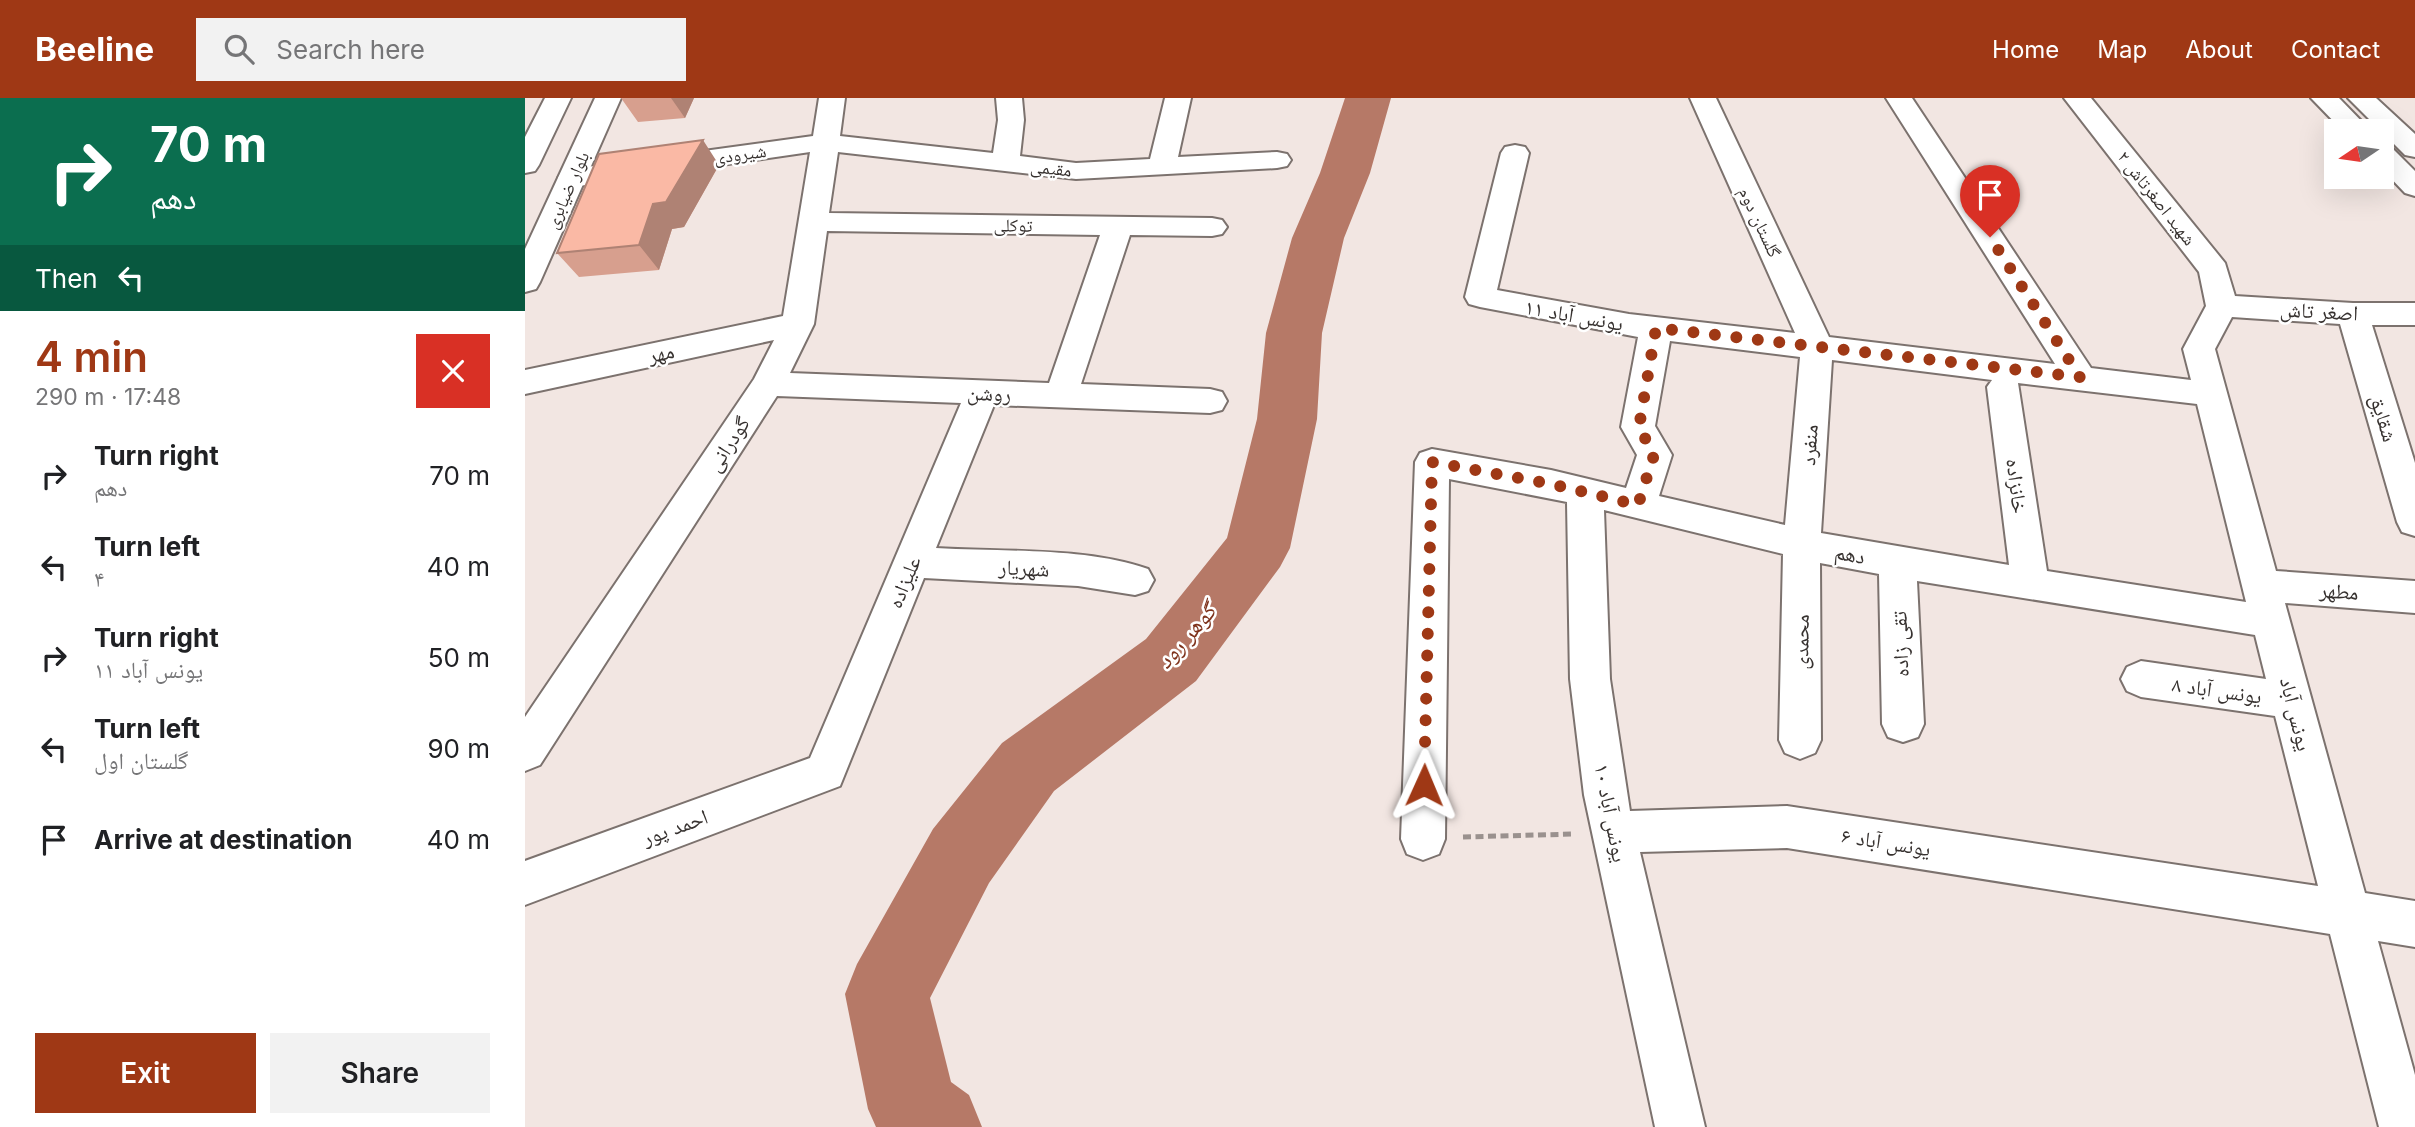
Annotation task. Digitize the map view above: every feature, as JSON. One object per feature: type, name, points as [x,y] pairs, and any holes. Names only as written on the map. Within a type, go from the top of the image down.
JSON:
[{"type":"street","points":[[525,165],[558,98]]},
{"type":"street","name":"بلوار ضیابری","points":[[525,282],[608,98]]},
{"type":"street","name":"گودرانی","points":[[525,752],[768,384],[798,324],[832,98]]},
{"type":"street","points":[[1005,163],[1011,120],[1009,98]]},
{"type":"street","points":[[1162,166],[1178,98]]},
{"type":"street","name":"گلستان دوم","points":[[1703,98],[1817,345]]},
{"type":"street","points":[[1899,98],[2080,377]]},
{"type":"street","name":"شهید اصغرتاش ۲","points":[[2077,98],[2214,270],[2222,306]]},
{"type":"street","points":[[2324,98],[2346,119]]},
{"type":"street","points":[[2361,98],[2415,149]]},
{"type":"street","name":"شیرودی","points":[[572,178],[825,142]]},
{"type":"street","name":"مقیمی","points":[[825,142],[1076,171],[1277,160]]},
{"type":"street","name":"یونس آباد ۱۱","points":[[1514,153],[1480,297],[1656,328],[1817,345],[2211,394]]},
{"type":"street","points":[[2394,166],[2415,187]]},
{"type":"street","name":"توکلی","points":[[813,222],[1212,228]]},
{"type":"street","points":[[1061,396],[1118,226]]},
{"type":"street","name":"اصغر تاش","points":[[2222,306],[2353,314],[2415,314]]},
{"type":"street","name":"یونس آباد","points":[[2222,306],[2199,349],[2404,1127]]},
{"type":"street","name":"شقایق","points":[[2353,314],[2415,522]]},
{"type":"street","name":"مهر","points":[[525,382],[798,324]]},
{"type":"street","points":[[1638,505],[1654,455],[1639,427],[1656,328]]},
{"type":"street","name":"منفرد","points":[[1802,544],[1817,345]]},
{"type":"street","name":"روشن","points":[[768,384],[1210,401]]},
{"type":"street","name":"خانزاده","points":[[2004,387],[2029,585]]},
{"type":"street","name":"علیزاده","points":[[825,772],[982,393]]},
{"type":"street","name":"دهم","points":[[1423,839],[1432,462],[1585,492],[1802,544],[1897,563],[2029,585],[2268,604]]},
{"type":"street","name":"یونس آباد ۱۰","points":[[1585,492],[1590,679],[1605,795],[1680,1127]]},
{"type":"street","name":"محمدی","points":[[1800,740],[1802,544]]},
{"type":"street","name":"شهریار","points":[[912,562],[1078,570],[1135,580]]},
{"type":"street","name":"تقی زاده","points":[[1897,563],[1903,724]]},
{"type":"street","name":"مطهر","points":[[2268,604],[2415,597]]},
{"type":"street","name":"یونس آباد ۸","points":[[2141,680],[2293,701]]},
{"type":"street","name":"احمد پور","points":[[525,883],[825,772]]},
{"type":"street","name":"یونس آباد ۶","points":[[1613,832],[1787,827],[2415,924]]},
{"type":"path","points":[[1423,839],[1613,832]]},
{"type":"building","points":[[703,140],[666,202],[653,204],[639,245],[557,253],[599,154]]},
{"type":"waterway","name":"گوهر رود","points":[[937,1127],[913,1109],[887,994],[961,856],[1028,767],[1171,660],[1257,548],[1287,419],[1294,333],[1318,238],[1345,173],[1368,98]]},
{"type":"route","points":[[1424,785],[1432,462],[1551,484],[1638,505],[1654,455],[1639,427],[1656,328],[2080,377],[1990,237]]}]
